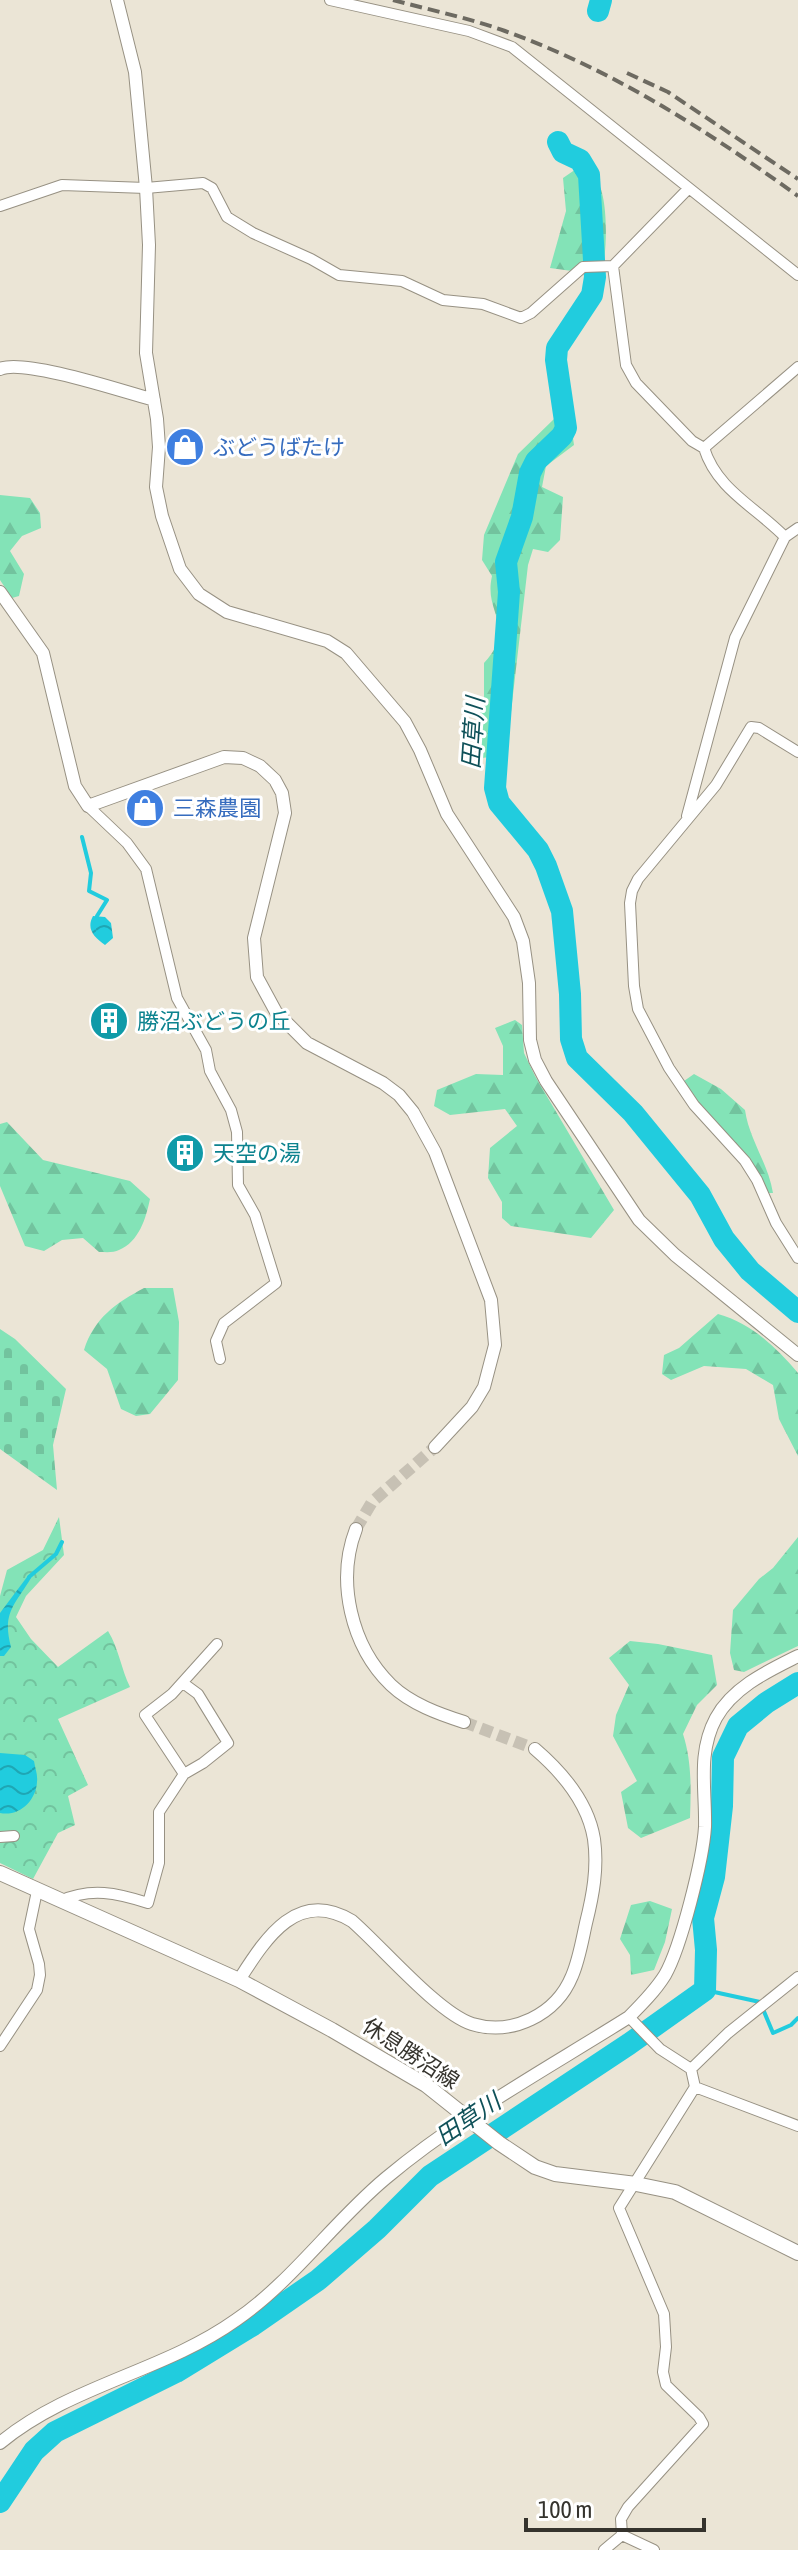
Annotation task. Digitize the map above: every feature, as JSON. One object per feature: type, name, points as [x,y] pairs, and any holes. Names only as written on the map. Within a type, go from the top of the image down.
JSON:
[{"type":"main road","name":"休息勝沼線","points":[[0,1873],[239,1980],[384,2058],[426,2085],[499,2143],[535,2167],[555,2174],[675,2192],[798,2253]]},
{"type":"street","points":[[117,0],[135,72],[146,188],[149,245],[146,353],[159,447],[156,487],[180,569],[199,594],[227,612],[327,641],[346,653],[389,701],[420,750],[447,814],[514,917],[527,954],[530,1040],[535,1060],[546,1081],[639,1220],[675,1255],[798,1355]]},
{"type":"street","points":[[330,0],[469,31],[512,47],[798,275]]},
{"type":"street","points":[[0,206],[62,185],[146,188],[203,183],[212,188],[227,217],[339,275],[402,281],[443,300],[483,304],[521,318],[531,313],[583,267],[612,266],[688,189]]},
{"type":"street","points":[[612,266],[626,365],[636,383],[692,441],[704,448],[719,478],[737,498],[785,537]]},
{"type":"street","points":[[0,369],[5,366],[30,368],[154,400]]},
{"type":"street","points":[[704,448],[798,367]]},
{"type":"street","points":[[687,818],[735,638],[785,537],[798,528]]},
{"type":"street","points":[[0,592],[43,653],[75,786],[88,806],[127,843],[146,869],[177,998],[206,1050],[210,1071],[231,1110],[237,1132],[238,1185],[255,1215],[276,1283],[224,1323],[216,1341],[220,1359]]},
{"type":"street","points":[[798,751],[759,728],[751,727],[716,785],[638,879],[630,903],[638,1009],[678,1082],[745,1161],[776,1223],[798,1258]]},
{"type":"street","points":[[88,806],[224,757],[252,761],[275,780],[282,793],[285,813],[254,938],[257,977],[276,1012],[307,1043],[383,1083],[399,1095],[413,1112],[435,1152],[491,1300],[495,1345],[484,1387],[472,1407],[435,1447]]},
{"type":"street","points":[[356,1529],[347,1561],[349,1603],[368,1656],[393,1687],[437,1714],[464,1722]]},
{"type":"street","points":[[184,1774],[145,1715],[183,1683],[217,1644]]},
{"type":"street","points":[[0,2443],[61,2403],[191,2347],[237,2320],[287,2276],[343,2217],[387,2177],[474,2123],[629,2017],[650,1996],[665,1974],[681,1929],[701,1856],[705,1827],[703,1760],[706,1741],[716,1718],[748,1683],[798,1656]]},
{"type":"street","points":[[60,1901],[75,1894],[117,1893],[148,1903],[159,1863],[159,1812],[184,1774],[228,1743],[198,1694],[183,1683]]},
{"type":"street","points":[[239,1980],[261,1947],[288,1918],[324,1910],[337,1912],[352,1921],[459,2018],[491,2028],[512,2027],[541,2014],[556,2002],[573,1975],[596,1872],[594,1838],[581,1802],[554,1765],[535,1749]]},
{"type":"street","points":[[0,1837],[14,1836]]},
{"type":"street","points":[[0,2046],[37,1990],[39,1964],[29,1929],[37,1891]]},
{"type":"street","points":[[691,2069],[728,2033],[798,1977]]},
{"type":"street","points":[[622,2535],[621,2519],[628,2507],[703,2424],[666,2385],[663,2372],[666,2347],[664,2314],[619,2208],[695,2087],[691,2069],[660,2049],[629,2017]]},
{"type":"street","points":[[695,2087],[798,2126]]},
{"type":"street","points":[[604,2550],[622,2535]]},
{"type":"street","points":[[622,2535],[654,2550]]},
{"type":"green space","points":[[579,167],[595,178],[602,194],[606,229],[604,260],[583,261],[572,271],[550,268],[566,211],[563,178]]},
{"type":"green space","points":[[554,419],[571,424],[574,445],[546,466],[542,487],[563,497],[560,540],[548,552],[533,549],[528,565],[506,755],[482,758],[473,735],[484,698],[484,663],[494,650],[499,629],[490,589],[492,576],[482,560],[484,535],[518,454]]},
{"type":"green space","points":[[0,495],[30,498],[40,513],[41,528],[22,536],[10,551],[24,574],[19,596],[12,598],[0,580]]},
{"type":"green space","points":[[515,1020],[522,1025],[524,1053],[535,1076],[614,1210],[591,1238],[511,1226],[502,1218],[502,1202],[488,1178],[490,1148],[517,1126],[505,1109],[450,1115],[434,1106],[437,1090],[476,1074],[503,1075],[503,1046],[495,1028]]},
{"type":"green space","points":[[694,1074],[721,1089],[745,1110],[773,1193],[767,1193],[751,1160],[699,1103],[684,1081]]},
{"type":"green space","points":[[7,1122],[43,1160],[130,1181],[150,1199],[144,1221],[132,1241],[119,1250],[109,1252],[99,1252],[83,1238],[62,1240],[44,1251],[25,1246],[0,1186],[0,1124]]},
{"type":"green space","points":[[144,1288],[173,1288],[179,1322],[178,1380],[150,1414],[136,1416],[121,1409],[107,1369],[84,1350],[100,1320]]},
{"type":"green space","points":[[718,1314],[741,1323],[762,1337],[798,1373],[798,1456],[779,1419],[773,1385],[746,1369],[704,1366],[671,1380],[662,1374],[664,1355],[679,1348]]},
{"type":"green space","points":[[0,1329],[15,1339],[66,1389],[53,1445],[57,1490],[0,1449]]},
{"type":"green space","points":[[59,1517],[64,1555],[26,1596],[16,1617],[31,1639],[58,1667],[108,1631],[130,1687],[58,1719],[88,1785],[68,1796],[75,1825],[58,1833],[33,1879],[0,1863],[0,1596],[7,1570],[43,1550]]},
{"type":"green space","points":[[798,1537],[798,1646],[744,1672],[734,1670],[730,1653],[733,1610]]},
{"type":"green space","points":[[630,1641],[712,1655],[717,1685],[697,1705],[683,1734],[691,1786],[690,1818],[641,1838],[628,1828],[621,1792],[637,1781],[613,1736],[616,1715],[629,1685],[609,1658]]},
{"type":"green space","points":[[650,1901],[672,1909],[665,1942],[654,1970],[631,1975],[630,1955],[620,1939],[631,1905]]},
{"type":"water","points":[[93,916],[105,917],[111,923],[113,938],[105,945],[92,932],[90,925]]},
{"type":"water","points":[[27,1577],[31,1578],[9,1618],[11,1647],[4,1656],[0,1656],[0,1613]]},
{"type":"water","points":[[0,1753],[25,1755],[34,1761],[36,1789],[30,1801],[14,1813],[0,1813]]},
{"type":"waterway","name":"田草川","points":[[598,11],[601,0]]},
{"type":"waterway","name":"田草川","points":[[558,142],[563,152],[580,160],[589,175],[595,277],[592,295],[557,348],[566,428],[562,436],[536,461],[530,473],[522,517],[506,562],[509,592],[495,788],[499,803],[538,850],[562,911],[571,1039],[577,1058],[633,1113],[700,1195],[724,1239],[750,1271],[798,1312]]},
{"type":"waterway","points":[[82,837],[91,873],[89,891],[107,900],[97,916]]},
{"type":"waterway","points":[[29,1577],[56,1554],[62,1542]]},
{"type":"waterway","name":"田草川","points":[[0,2502],[34,2451],[55,2432],[176,2372],[253,2325],[318,2280],[377,2229],[430,2176],[705,1990],[703,1918],[714,1877],[722,1806],[723,1757],[738,1726],[798,1683]]},
{"type":"waterway","points":[[705,1990],[760,2002],[773,2033],[791,2025],[798,2018]]},
{"type":"tunnel","points":[[356,1529],[372,1502],[435,1447]]},
{"type":"tunnel","points":[[464,1722],[535,1749]]},
{"type":"railway","points":[[393,0],[491,26],[583,64],[658,103],[798,196]]},
{"type":"railway","points":[[627,73],[668,92],[798,179]]},
{"type":"place","name":"ぶどうばたけ","points":[[185,447]]},
{"type":"place","name":"三森農園","points":[[145,808]]},
{"type":"place","name":"勝沼ぶどうの丘","points":[[109,1021]]},
{"type":"place","name":"天空の湯","points":[[185,1153]]}]
